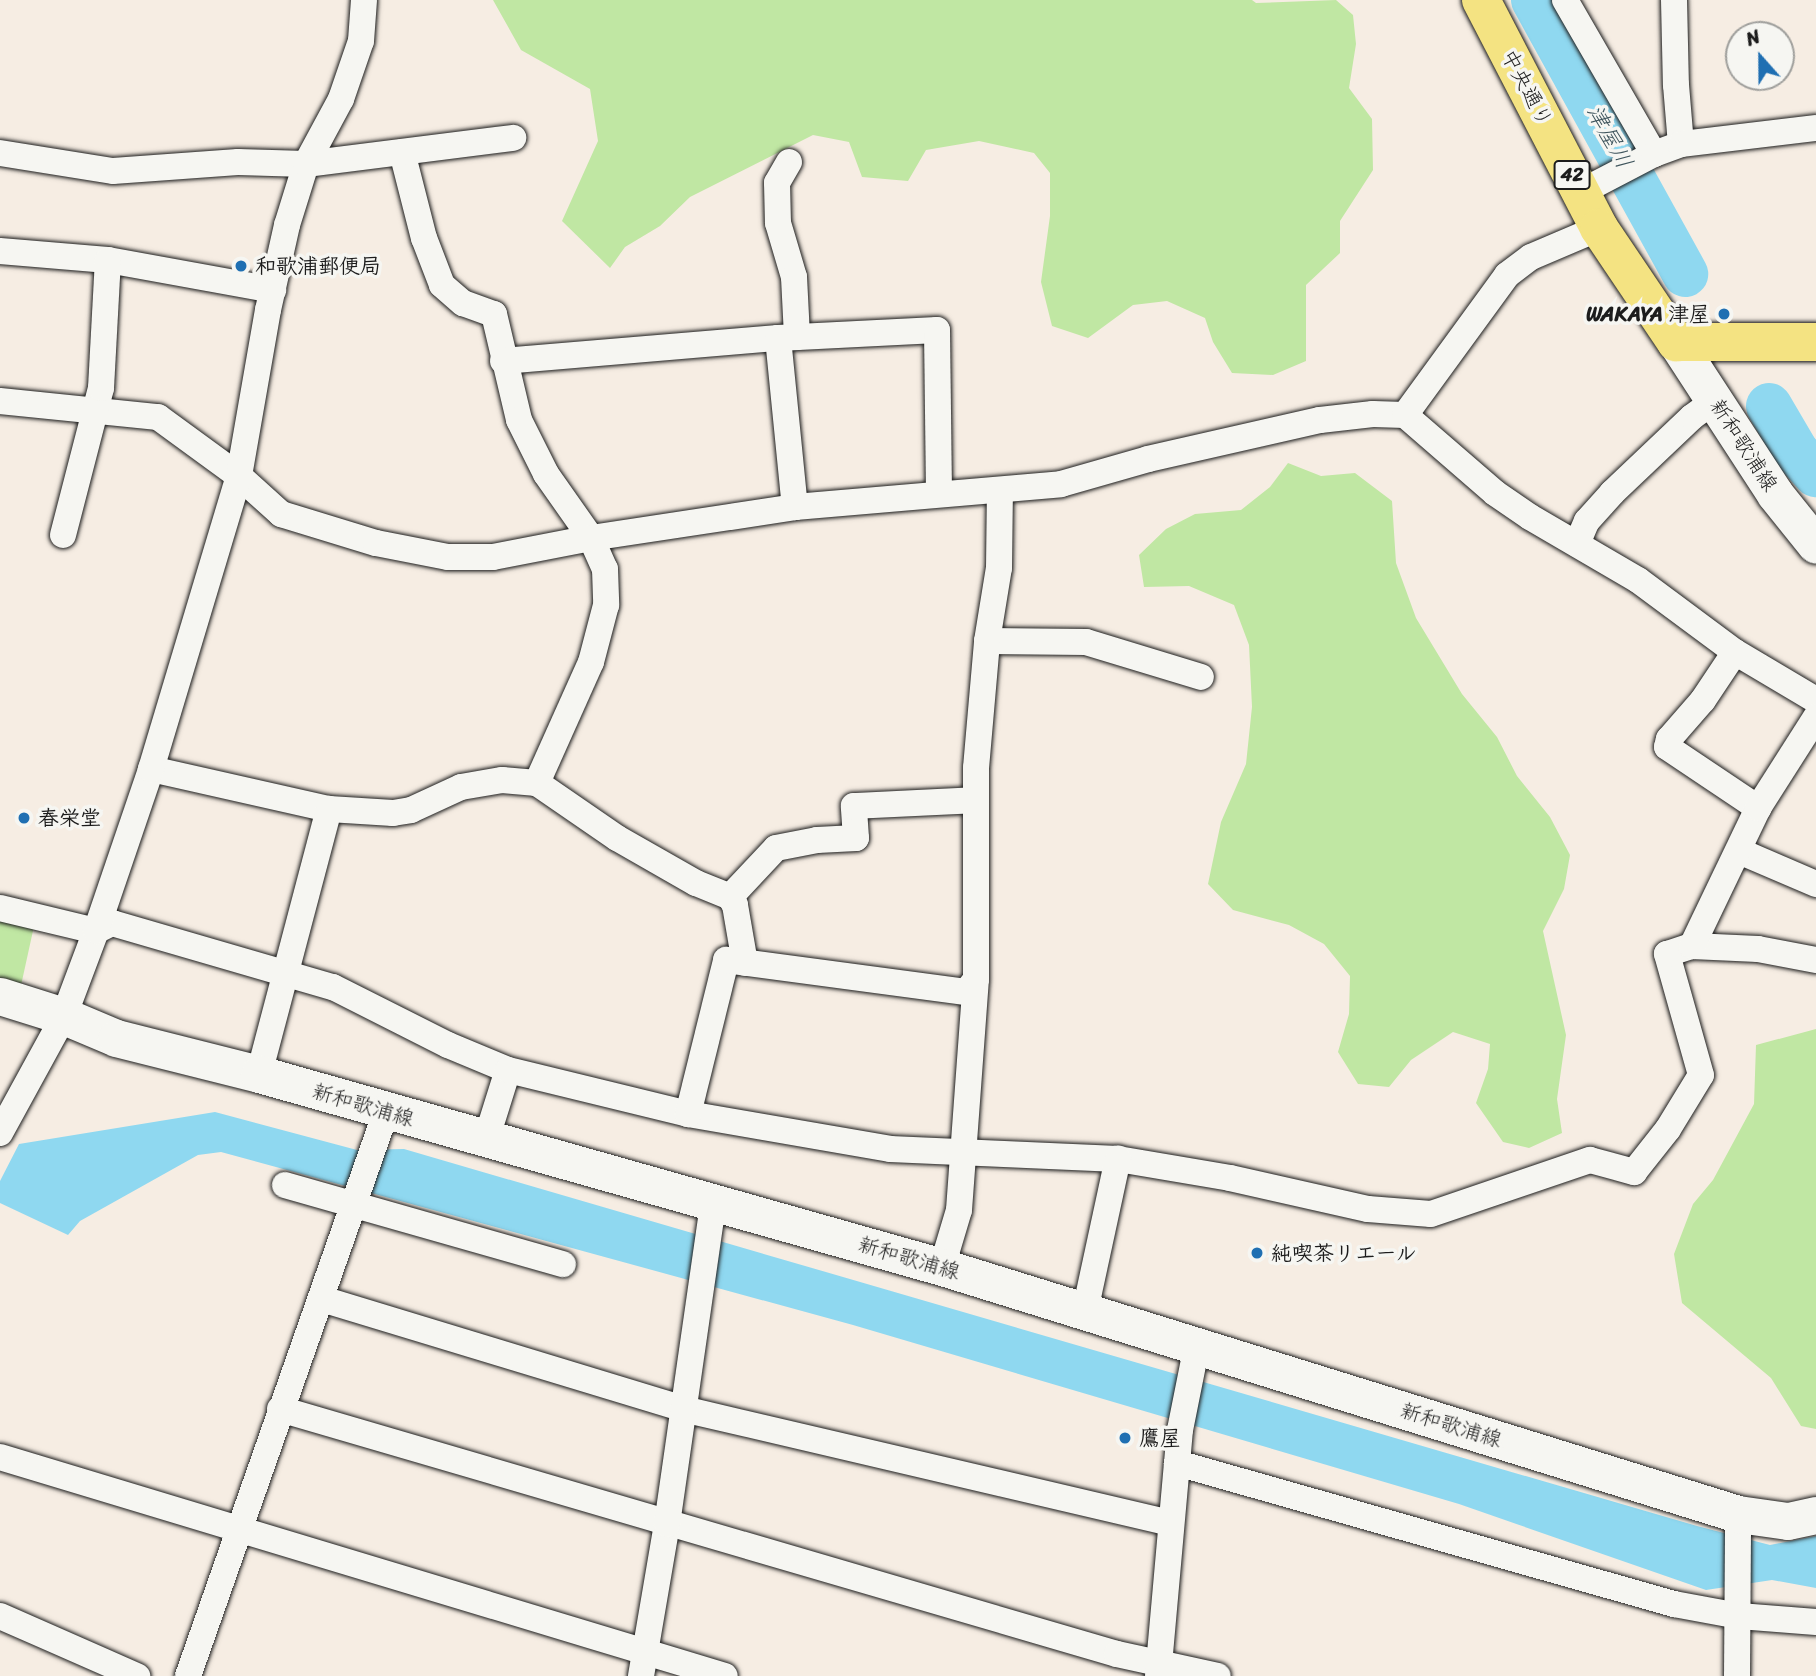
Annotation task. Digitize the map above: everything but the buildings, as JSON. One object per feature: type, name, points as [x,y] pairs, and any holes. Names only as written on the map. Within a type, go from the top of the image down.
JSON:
[{"type":"highway","name":"中央通り","points":[[1480,0],[1596,184],[1599,228],[1676,342]]},
{"type":"highway","points":[[1676,342],[1816,342]]},
{"type":"main road","name":"新和歌浦線","points":[[1676,342],[1776,494],[1816,545]]},
{"type":"main road","name":"新和歌浦線","points":[[0,996],[64,1016],[117,1038],[259,1074],[383,1122],[486,1140],[712,1215],[942,1267],[1085,1311],[1194,1359],[1737,1523],[1788,1521],[1816,1515]]},
{"type":"street","points":[[0,1133],[64,1016],[96,932],[151,769],[239,477],[273,290],[306,164],[341,99],[361,41],[364,0]]},
{"type":"street","points":[[1565,0],[1648,156]]},
{"type":"street","points":[[1674,0],[1681,144]]},
{"type":"street","points":[[1596,184],[1648,156],[1681,144],[1816,128]]},
{"type":"street","points":[[0,153],[113,171],[238,162],[306,164],[513,138]]},
{"type":"street","points":[[402,152],[424,237],[442,285],[463,303],[494,314],[519,420],[546,474],[591,538],[605,569],[606,605],[591,662],[537,783]]},
{"type":"street","points":[[789,162],[777,183],[778,223],[794,277],[788,338],[795,507]]},
{"type":"street","points":[[1405,415],[1507,275],[1531,257],[1599,228]]},
{"type":"street","points":[[0,251],[108,260],[273,290]]},
{"type":"street","points":[[63,535],[101,388],[108,260]]},
{"type":"street","points":[[503,361],[788,338],[937,330],[939,492]]},
{"type":"street","points":[[1577,544],[1587,521],[1612,492],[1692,416],[1715,400]]},
{"type":"street","points":[[0,401],[97,408],[158,416],[239,477],[281,514],[376,542],[448,557],[493,557],[591,538],[795,507],[939,492],[1060,484],[1148,459],[1320,420],[1373,414],[1405,415],[1495,493],[1637,580],[1735,652],[1816,700]]},
{"type":"street","points":[[942,1267],[959,1210],[976,979],[976,800],[987,640],[999,568],[1000,490]]},
{"type":"street","points":[[987,640],[1086,642],[1201,677]]},
{"type":"street","points":[[1735,652],[1703,700],[1670,739],[1667,747],[1758,808]]},
{"type":"street","points":[[1692,946],[1758,808],[1816,717]]},
{"type":"street","points":[[151,769],[329,809],[393,814],[411,810],[461,787],[502,780],[537,783],[617,838],[696,883],[730,897],[735,905],[745,963]]},
{"type":"street","points":[[730,897],[776,848],[817,840],[856,838],[854,806],[976,800]]},
{"type":"street","points":[[259,1074],[329,809]]},
{"type":"street","points":[[1739,850],[1816,884]]},
{"type":"street","points":[[0,908],[96,932],[112,923],[285,972],[333,987],[448,1045],[508,1070],[688,1114],[890,1149],[1118,1159],[1230,1178],[1368,1209],[1431,1214],[1590,1160],[1634,1171],[1668,1129],[1701,1075],[1667,954],[1692,946],[1758,949],[1816,960]]},
{"type":"street","points":[[688,1114],[726,960],[966,992],[976,979]]},
{"type":"street","points":[[486,1140],[508,1070]]},
{"type":"street","points":[[188,1676],[383,1122]]},
{"type":"street","points":[[1085,1311],[1118,1159]]},
{"type":"street","points":[[285,1185],[358,1199],[563,1264]]},
{"type":"street","points":[[643,1663],[667,1524],[712,1215]]},
{"type":"street","points":[[322,1299],[683,1409],[1170,1523]]},
{"type":"street","points":[[1159,1669],[1180,1430],[1194,1359]]},
{"type":"street","points":[[281,1409],[1117,1654],[1159,1669],[1217,1676]]},
{"type":"street","points":[[0,1457],[240,1530],[643,1663],[725,1676]]},
{"type":"street","points":[[1177,1463],[1674,1604],[1739,1608],[1816,1622]]},
{"type":"street","points":[[1737,1523],[1737,1676]]},
{"type":"street","points":[[0,1616],[136,1676]]},
{"type":"green space","points":[[493,0],[1252,0],[1256,3],[1336,0],[1353,15],[1356,44],[1349,88],[1372,119],[1373,170],[1340,221],[1340,253],[1306,285],[1306,361],[1273,375],[1232,373],[1213,342],[1205,318],[1167,301],[1133,305],[1088,338],[1052,326],[1041,282],[1050,216],[1050,173],[1034,153],[979,141],[926,150],[908,181],[862,177],[849,142],[813,135],[690,197],[660,226],[625,247],[610,268],[562,221],[598,141],[590,89],[521,50]]},
{"type":"green space","points":[[1288,463],[1321,476],[1355,473],[1392,501],[1396,563],[1416,618],[1462,694],[1497,737],[1517,776],[1550,817],[1570,855],[1564,889],[1543,931],[1566,1035],[1557,1099],[1562,1133],[1529,1148],[1503,1142],[1476,1103],[1488,1069],[1490,1044],[1453,1032],[1411,1060],[1389,1087],[1358,1084],[1338,1052],[1349,1014],[1350,976],[1324,944],[1289,925],[1233,910],[1208,884],[1221,822],[1246,764],[1252,707],[1249,645],[1234,605],[1189,586],[1144,587],[1139,555],[1166,529],[1195,514],[1241,510],[1270,487]]},
{"type":"green space","points":[[0,918],[34,926],[20,990],[0,984]]},
{"type":"green space","points":[[1816,1029],[1816,1429],[1801,1426],[1771,1378],[1682,1303],[1674,1254],[1693,1204],[1713,1180],[1754,1104],[1756,1045]]},
{"type":"water","points":[[215,1112],[357,1150],[404,1149],[1697,1526],[1770,1545],[1816,1536],[1816,1588],[1772,1580],[1706,1590],[1459,1504],[853,1325],[221,1152],[198,1155],[80,1221],[68,1235],[0,1203],[0,1181],[19,1144]]},
{"type":"waterway","name":"津屋川","points":[[1534,0],[1685,274]]},
{"type":"waterway","name":"津屋川","points":[[1769,406],[1796,452],[1816,474]]},
{"type":"place","name":"和歌浦郵便局","points":[[241,266]]},
{"type":"place","name":"WAKAYA 津屋","points":[[1724,314]]},
{"type":"place","name":"春栄堂","points":[[24,818]]},
{"type":"place","name":"純喫茶リエール","points":[[1257,1253]]},
{"type":"place","name":"鷹屋","points":[[1125,1438]]}]
